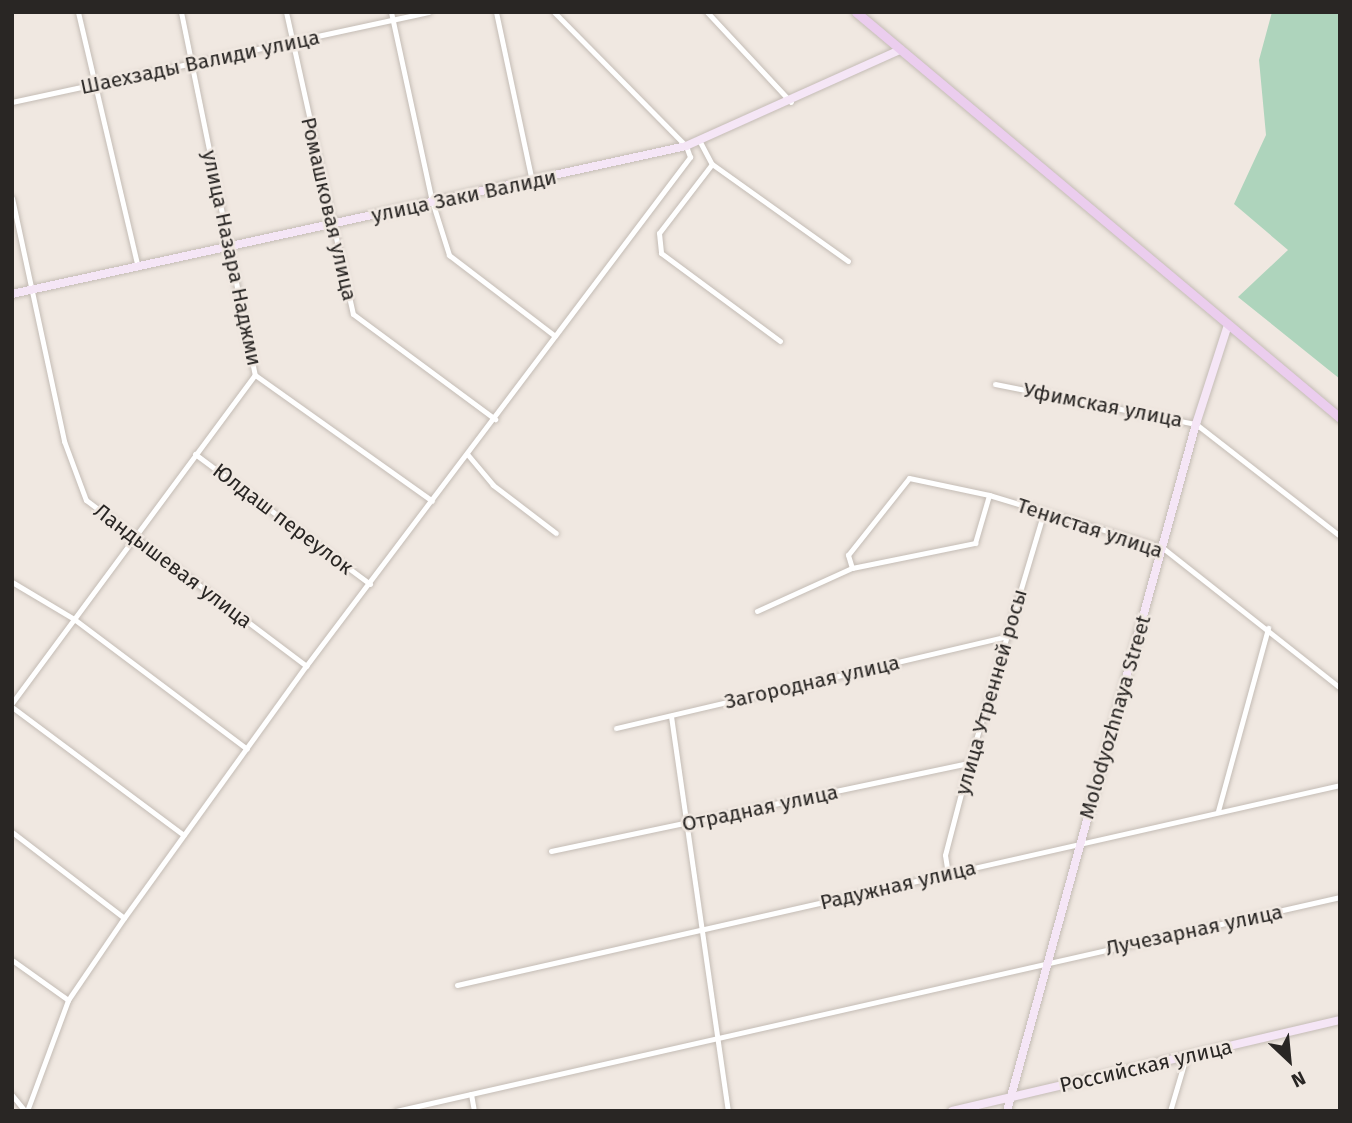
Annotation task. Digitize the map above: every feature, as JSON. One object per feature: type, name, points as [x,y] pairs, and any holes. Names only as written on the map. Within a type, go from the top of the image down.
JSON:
[{"type":"main road","points":[[856,12],[1340,418]]},
{"type":"street","points":[[78,12],[138,267]]},
{"type":"street","name":"улица Назара Наджми","points":[[181,12],[255,375],[432,501]]},
{"type":"street","name":"Ромашковая улица","points":[[285,12],[353,314],[495,419]]},
{"type":"street","points":[[391,12],[432,201],[449,255],[555,336]]},
{"type":"street","name":"Шаехзады Валиди улица","points":[[12,102],[428,12]]},
{"type":"street","points":[[496,12],[532,182]]},
{"type":"street","points":[[12,1095],[26,1111],[68,1000],[124,918],[306,666],[468,455],[690,157],[686,146],[554,12]]},
{"type":"street","points":[[707,12],[791,102]]},
{"type":"street","name":"улица Заки Валиди","points":[[12,294],[432,201],[532,182],[686,146],[791,102],[901,50]]},
{"type":"street","points":[[699,141],[712,164],[848,261]]},
{"type":"street","points":[[712,164],[659,233],[661,253],[780,341]]},
{"type":"street","name":"Ландышевая улица","points":[[12,198],[64,441],[86,500],[132,538],[306,666]]},
{"type":"street","name":"Molodyozhnaya Street","points":[[1007,1111],[1196,424],[1228,325]]},
{"type":"street","points":[[184,835],[12,705],[132,538],[255,375]]},
{"type":"street","name":"Уфимская улица","points":[[995,384],[1196,424],[1340,536]]},
{"type":"street","name":"Юлдаш переулок","points":[[195,454],[370,584]]},
{"type":"street","points":[[468,455],[493,485],[556,533]]},
{"type":"street","name":"Тенистая улица","points":[[852,568],[848,555],[909,478],[989,495],[1163,548],[1268,628],[1340,688]]},
{"type":"street","points":[[757,611],[852,568],[975,543],[989,495]]},
{"type":"street","name":"улица Утренней росы","points":[[948,874],[945,855],[969,763],[1044,511]]},
{"type":"street","points":[[12,582],[74,620],[247,749]]},
{"type":"street","points":[[1217,811],[1268,628]]},
{"type":"street","name":"Загородная улица","points":[[616,728],[1008,636]]},
{"type":"street","points":[[671,716],[728,1111]]},
{"type":"street","name":"Отрадная улица","points":[[551,851],[969,763]]},
{"type":"street","name":"Радужная улица","points":[[457,985],[1340,785]]},
{"type":"street","points":[[12,832],[124,918]]},
{"type":"street","name":"Лучезарная улица","points":[[396,1111],[1340,897]]},
{"type":"street","points":[[12,960],[68,1000]]},
{"type":"street","name":"Российская улица","points":[[952,1111],[1340,1020]]},
{"type":"street","points":[[1170,1111],[1186,1057]]},
{"type":"street","points":[[471,1094],[474,1111]]},
{"type":"green space","points":[[1272,12],[1340,12],[1340,379],[1238,297],[1288,250],[1234,204],[1266,135],[1259,60]]}]
